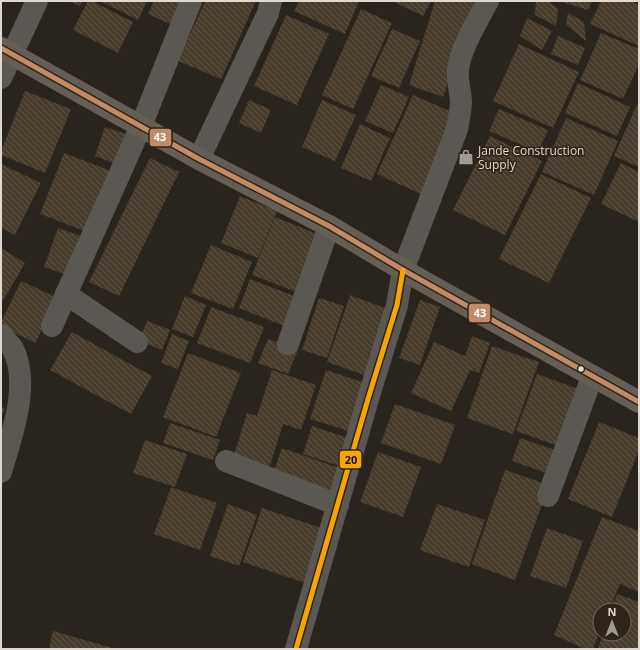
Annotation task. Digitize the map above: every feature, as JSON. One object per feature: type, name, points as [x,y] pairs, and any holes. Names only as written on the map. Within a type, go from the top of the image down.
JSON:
[{"type":"main road","points":[[7,51],[200,159],[329,226],[403,270],[639,402]]},
{"type":"street","points":[[1,78],[7,51],[37,1]]},
{"type":"street","points":[[52,326],[141,126],[192,1]]},
{"type":"street","points":[[200,159],[268,13],[271,1]]},
{"type":"street","points":[[296,649],[368,399],[397,305],[403,270],[457,129],[461,100],[458,83],[458,69],[461,55],[488,1]]},
{"type":"street","points":[[288,344],[329,226]]},
{"type":"street","points":[[66,294],[137,342]]},
{"type":"street","points":[[1,335],[12,349],[18,365],[20,385],[11,435],[1,472]]},
{"type":"street","points":[[548,496],[592,377]]},
{"type":"street","points":[[226,461],[338,505]]},
{"type":"building","points":[[68,1],[82,1],[80,6]]},
{"type":"building","points":[[88,1],[92,1],[133,22],[118,53],[73,30]]},
{"type":"building","points":[[100,1],[147,1],[138,20]]},
{"type":"building","points":[[154,1],[189,1],[177,27],[148,14]]},
{"type":"building","points":[[205,1],[256,1],[221,79],[178,61]]},
{"type":"building","points":[[299,1],[359,1],[345,34],[294,11]]},
{"type":"building","points":[[392,1],[431,1],[423,16]]},
{"type":"building","points":[[435,1],[477,1],[443,97],[409,85]]},
{"type":"building","points":[[536,1],[548,1],[558,9],[556,26],[535,15]]},
{"type":"building","points":[[592,1],[588,10],[562,2]]},
{"type":"building","points":[[601,1],[631,1],[639,5],[639,46],[590,24]]},
{"type":"building","points":[[361,9],[392,23],[353,109],[322,95]]},
{"type":"building","points":[[568,13],[584,22],[586,41],[566,25]]},
{"type":"building","points":[[286,15],[329,34],[297,105],[254,86]]},
{"type":"building","points":[[527,18],[552,31],[542,50],[520,36]]},
{"type":"building","points":[[392,29],[420,41],[399,88],[371,76]]},
{"type":"building","points":[[601,33],[639,49],[639,64],[623,99],[580,80]]},
{"type":"building","points":[[558,36],[585,48],[578,65],[551,54]]},
{"type":"building","points":[[519,44],[579,72],[553,128],[493,101]]},
{"type":"building","points":[[578,83],[630,107],[617,136],[565,113]]},
{"type":"building","points":[[381,85],[409,97],[393,133],[365,121]]},
{"type":"building","points":[[25,91],[71,109],[45,173],[1,155],[1,151]]},
{"type":"building","points":[[413,95],[459,115],[423,195],[377,174]]},
{"type":"building","points":[[249,100],[271,110],[261,133],[239,123]]},
{"type":"building","points":[[322,100],[356,115],[335,161],[302,147]]},
{"type":"building","points":[[639,100],[639,167],[614,156]]},
{"type":"building","points":[[499,109],[548,130],[538,152],[489,131]]},
{"type":"building","points":[[566,118],[618,141],[594,195],[542,172]]},
{"type":"building","points":[[360,124],[390,138],[371,181],[341,168]]},
{"type":"building","points":[[105,127],[129,135],[119,165],[95,156]]},
{"type":"building","points":[[490,136],[542,161],[505,235],[453,210]]},
{"type":"building","points":[[64,153],[114,172],[90,233],[40,214]]},
{"type":"building","points":[[150,158],[179,172],[119,296],[89,282]]},
{"type":"building","points":[[621,163],[639,172],[639,222],[601,204]]},
{"type":"building","points":[[1,164],[41,183],[15,235],[1,228]]},
{"type":"building","points":[[541,174],[591,198],[549,283],[499,259]]},
{"type":"building","points":[[240,196],[277,211],[258,258],[221,243]]},
{"type":"building","points":[[275,217],[322,236],[299,293],[252,275]]},
{"type":"building","points":[[58,228],[83,237],[70,276],[44,267]]},
{"type":"building","points":[[211,245],[252,262],[233,309],[191,293]]},
{"type":"building","points":[[1,248],[25,263],[1,304]]},
{"type":"building","points":[[250,279],[299,298],[287,327],[239,308]]},
{"type":"building","points":[[21,281],[58,298],[35,343],[1,326],[1,322]]},
{"type":"building","points":[[350,295],[393,311],[370,377],[327,362]]},
{"type":"building","points":[[185,296],[206,305],[193,337],[172,329]]},
{"type":"building","points":[[319,298],[344,306],[327,358],[302,350]]},
{"type":"building","points":[[420,300],[440,307],[420,365],[399,358]]},
{"type":"building","points":[[211,307],[264,327],[250,363],[197,343]]},
{"type":"building","points":[[147,321],[170,330],[162,350],[139,341]]},
{"type":"building","points":[[72,332],[152,376],[131,414],[50,370]]},
{"type":"building","points":[[172,334],[189,341],[178,369],[161,363]]},
{"type":"building","points":[[472,336],[490,343],[479,373],[470,370],[451,411],[411,393],[434,342],[465,356]]},
{"type":"building","points":[[268,339],[298,350],[288,374],[258,363]]},
{"type":"building","points":[[492,346],[539,362],[513,434],[467,418]]},
{"type":"building","points":[[188,353],[241,373],[216,437],[163,417]]},
{"type":"building","points":[[272,370],[316,385],[301,430],[283,424],[269,469],[233,458],[247,413],[257,416]]},
{"type":"building","points":[[326,370],[371,385],[355,433],[310,419]]},
{"type":"building","points":[[537,374],[581,390],[561,447],[516,431]]},
{"type":"building","points":[[395,404],[455,425],[441,464],[381,443]]},
{"type":"building","points":[[1,407],[5,408],[1,419]]},
{"type":"building","points":[[599,422],[639,438],[639,450],[612,517],[568,499]]},
{"type":"building","points":[[170,423],[220,440],[213,460],[163,443]]},
{"type":"building","points":[[312,426],[354,440],[345,468],[303,454]]},
{"type":"building","points":[[520,438],[558,451],[550,474],[512,461]]},
{"type":"building","points":[[145,440],[187,454],[175,487],[133,473]]},
{"type":"building","points":[[282,448],[342,469],[332,498],[272,477]]},
{"type":"building","points":[[378,452],[421,467],[403,517],[360,502]]},
{"type":"building","points":[[505,470],[549,485],[515,580],[472,564]]},
{"type":"building","points":[[171,487],[217,503],[200,550],[154,534]]},
{"type":"building","points":[[228,504],[257,515],[239,566],[210,556]]},
{"type":"building","points":[[437,504],[485,520],[469,567],[420,550]]},
{"type":"building","points":[[262,508],[330,531],[311,585],[243,562]]},
{"type":"building","points":[[602,517],[639,531],[639,592],[620,584],[612,602],[592,602],[592,642],[596,642],[593,649],[585,649],[554,635]]},
{"type":"building","points":[[547,528],[583,541],[566,588],[530,576]]},
{"type":"building","points":[[617,594],[639,602],[639,649],[598,649],[600,642],[632,642],[632,602],[614,602]]},
{"type":"building","points":[[53,631],[116,649],[49,649]]},
{"type":"transit line","name":"43","points":[[1,48],[199,159],[329,226],[403,270],[639,402]]},
{"type":"transit line","name":"20","points":[[296,649],[368,399],[397,305],[403,270]]},
{"type":"place","name":"Jande Construction Supply","points":[[466,157]]}]
